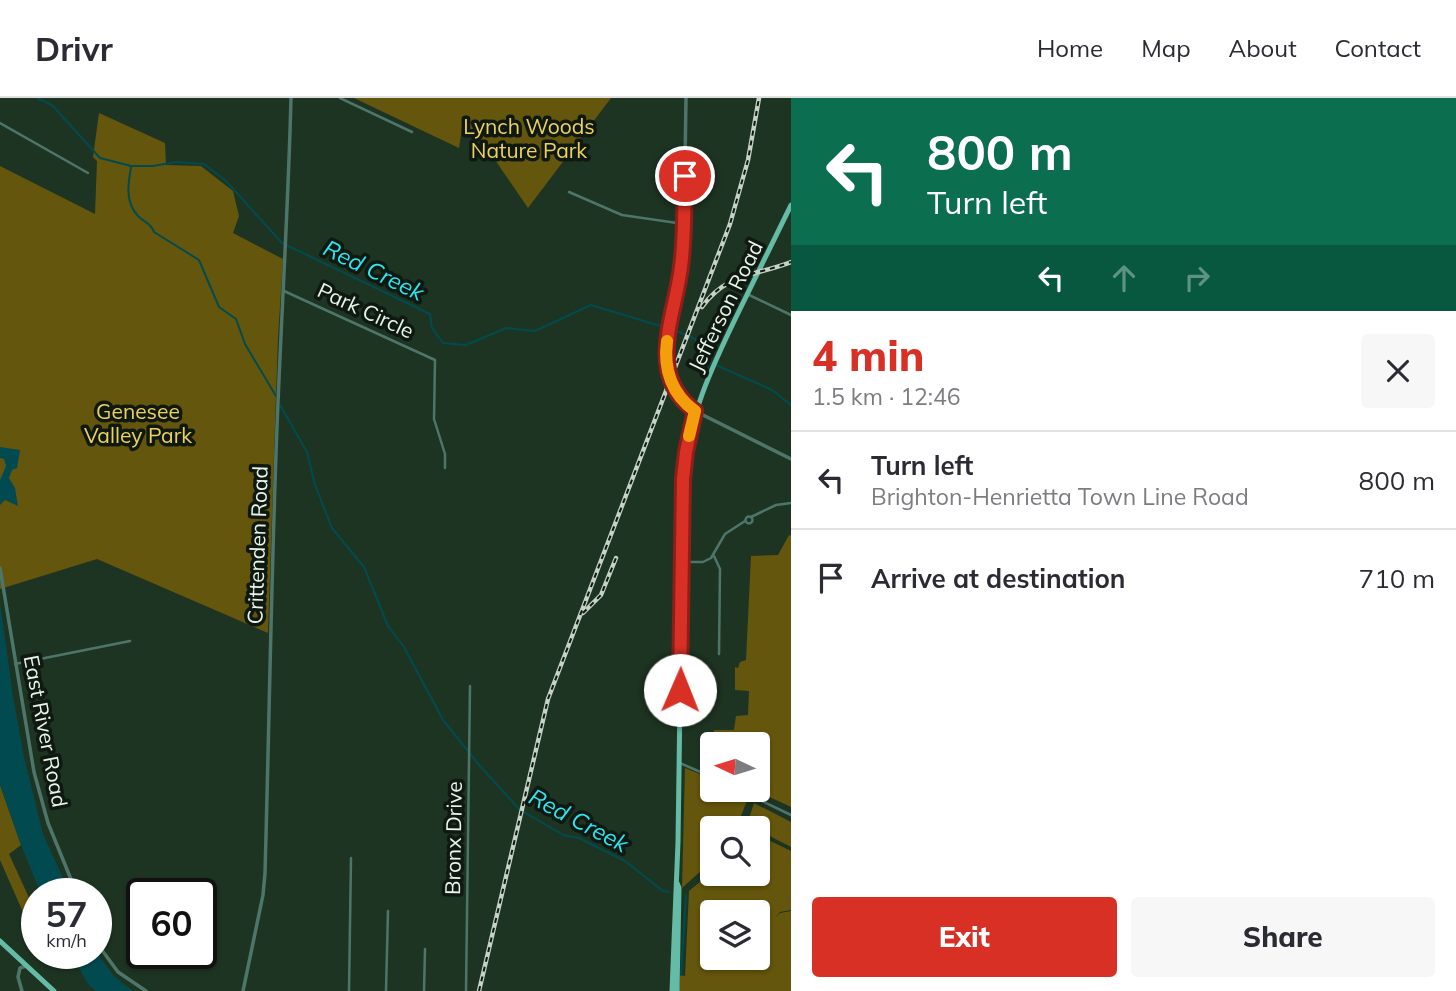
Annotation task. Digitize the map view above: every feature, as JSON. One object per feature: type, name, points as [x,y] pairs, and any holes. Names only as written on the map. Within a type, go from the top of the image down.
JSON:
[{"type":"main road","name":"Jefferson Road","points":[[675,991],[679,888],[683,471],[695,411],[712,367],[791,205]]},
{"type":"main road","points":[[0,941],[21,961]]},
{"type":"main road","points":[[29,969],[54,991]]},
{"type":"street","name":"Crittenden Road","points":[[243,991],[265,878],[273,550],[287,242],[290,98]]},
{"type":"street","points":[[341,98],[412,132]]},
{"type":"street","points":[[685,98],[684,224],[681,272],[668,335],[666,358],[670,379],[681,398],[695,411],[791,459]]},
{"type":"street","points":[[0,123],[88,173]]},
{"type":"street","points":[[569,192],[615,213],[684,224]]},
{"type":"street","name":"Park Circle","points":[[284,290],[435,360],[433,416],[445,454],[445,468]]},
{"type":"street","points":[[747,294],[791,315]]},
{"type":"street","points":[[681,562],[703,562],[714,556],[725,534],[745,522],[750,524],[753,518],[776,505],[791,502]]},
{"type":"street","points":[[714,556],[720,569],[719,654]]},
{"type":"street","name":"East River Road","points":[[0,568],[34,772],[48,823],[70,878]]},
{"type":"street","points":[[15,664],[130,641]]},
{"type":"street","name":"Bronx Drive","points":[[466,991],[470,686]]},
{"type":"street","points":[[679,763],[700,772]]},
{"type":"street","points":[[764,802],[791,815]]},
{"type":"street","points":[[349,991],[351,858]]},
{"type":"street","points":[[386,991],[388,911]]},
{"type":"street","points":[[424,991],[425,949]]},
{"type":"street","points":[[112,964],[118,972],[146,991]]},
{"type":"street","points":[[21,968],[18,972],[22,989]]},
{"type":"green space","name":"Lynch Woods Nature Park","points":[[354,98],[611,98],[528,208],[480,138],[462,128],[459,148]]},
{"type":"green space","name":"Genesee Valley Park","points":[[99,113],[165,143],[166,165],[201,166],[233,191],[239,216],[233,233],[283,259],[268,633],[97,559],[0,589],[0,166],[95,214],[97,161],[93,157]]},
{"type":"green space","points":[[789,535],[791,536],[791,807],[770,797],[770,732],[714,732],[734,730],[736,716],[748,715],[749,691],[735,690],[735,667],[738,668],[740,662],[746,660],[751,556],[778,555]]},
{"type":"green space","points":[[685,768],[700,774],[700,802],[747,802],[741,816],[700,816],[700,872],[682,888]]},
{"type":"green space","points":[[0,785],[21,845],[9,854],[21,880],[21,908],[0,860]]},
{"type":"green space","points":[[754,803],[791,822],[791,847],[770,836],[770,816],[750,816]]},
{"type":"green space","points":[[770,841],[791,851],[791,910],[780,912],[775,918],[780,913],[791,911],[791,991],[679,991],[680,975],[685,976],[689,891],[700,882],[700,886],[770,886]]},
{"type":"water","points":[[0,447],[20,450],[17,468],[12,470],[9,478],[15,488],[18,506],[5,500],[0,505],[0,480],[6,466],[4,459],[0,458]]},
{"type":"water","points":[[0,603],[24,757],[43,834],[63,878],[34,878],[0,785]]},
{"type":"water","points":[[80,969],[108,969],[134,991],[96,991],[88,984]]},
{"type":"waterway","name":"Red Creek","points":[[37,98],[52,105],[100,158],[131,166],[176,162],[204,164],[226,181],[282,243],[430,314],[432,328],[443,343],[466,345],[506,328],[535,331],[591,305],[695,339],[699,350],[709,362],[772,390],[791,405]]},
{"type":"waterway","name":"Red Creek","points":[[131,167],[128,193],[134,211],[154,232],[199,260],[219,307],[236,319],[245,344],[276,396]]},
{"type":"waterway","name":"Red Creek","points":[[280,405],[307,452],[315,485],[332,528],[364,567],[388,626],[404,647],[443,720],[519,809],[563,835],[579,838],[625,861],[663,891],[669,892]]},
{"type":"waterway","name":"Red Creek","points":[[681,975],[686,895]]},
{"type":"railway","points":[[479,991],[548,699],[730,224],[748,160],[759,98]]},
{"type":"railway","points":[[702,307],[711,296],[731,282],[791,262]]},
{"type":"railway","points":[[583,613],[601,595],[616,558]]},
{"type":"slow traffic","points":[[667,341],[667,371],[670,379],[681,398],[695,411],[689,436]]},
{"type":"route","points":[[680,690],[683,479],[695,411],[681,398],[670,379],[666,350],[682,264],[685,176]]}]
